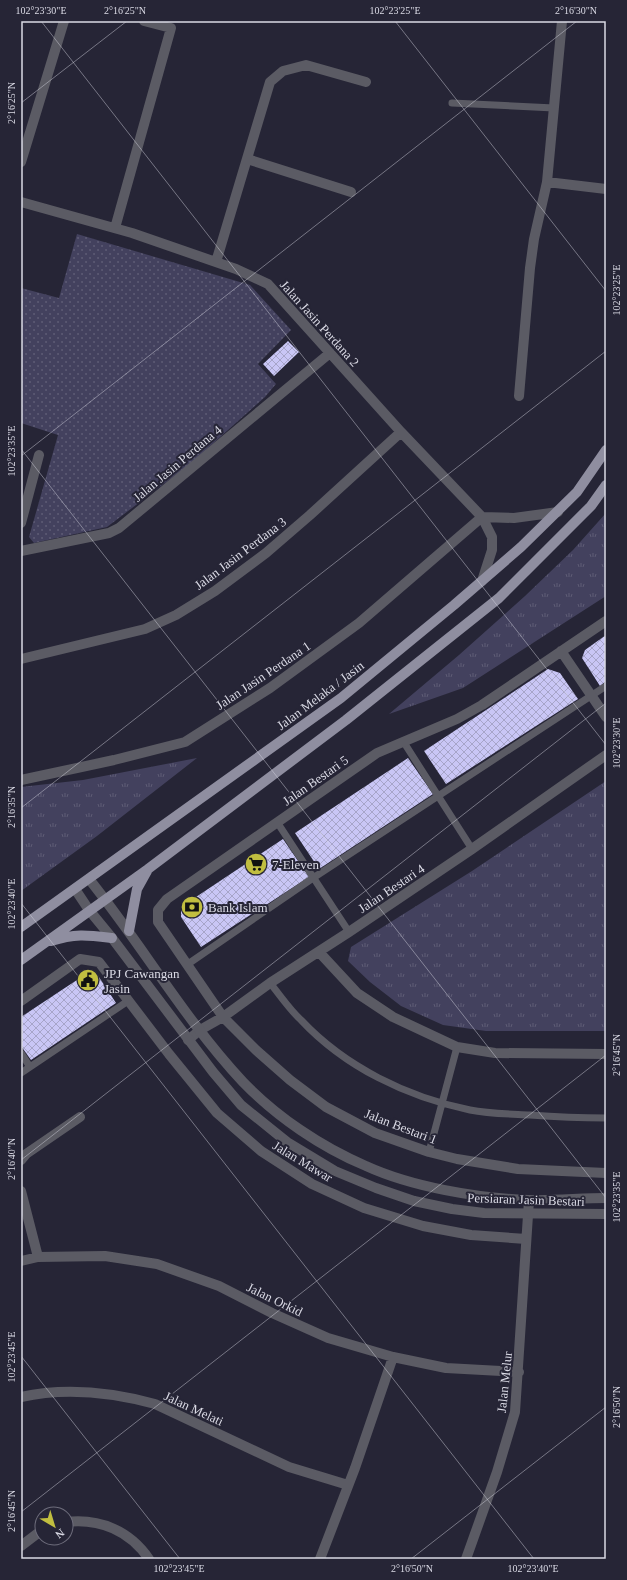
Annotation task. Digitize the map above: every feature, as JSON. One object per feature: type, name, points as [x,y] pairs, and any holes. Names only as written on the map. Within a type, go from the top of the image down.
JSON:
[{"type":"main road","name":"Jalan Melaka / Jasin","points":[[21,927],[89,880],[341,698],[521,547],[577,492],[606,450]]},
{"type":"main road","points":[[21,960],[148,869],[346,720],[499,598],[591,506],[606,485]]},
{"type":"main road","points":[[129,931],[138,889],[148,869]]},
{"type":"main road","points":[[44,943],[69,935],[91,935],[112,938]]},
{"type":"street","points":[[21,162],[64,21]]},
{"type":"street","points":[[115,228],[171,28],[144,21]]},
{"type":"street","points":[[520,396],[534,239],[546,182],[562,21]]},
{"type":"street","points":[[216,262],[270,82],[283,71],[306,65],[366,82]]},
{"type":"street","points":[[247,159],[352,192]]},
{"type":"street","points":[[546,182],[606,189]]},
{"type":"street","name":"Jalan Jasin Perdana 2","points":[[21,202],[115,228],[236,269],[268,284],[401,432],[482,517],[492,537],[492,550],[482,581]]},
{"type":"street","name":"Jalan Jasin Perdana 4","points":[[21,551],[109,533],[119,528],[330,353]]},
{"type":"street","name":"Jalan Jasin Perdana 3","points":[[21,659],[145,629],[176,615],[216,591],[266,552],[310,515],[401,432]]},
{"type":"street","points":[[21,523],[39,455]]},
{"type":"street","points":[[482,517],[514,518],[558,512]]},
{"type":"street","name":"Jalan Jasin Perdana 1","points":[[21,780],[114,760],[184,742],[270,688],[358,623],[482,517]]},
{"type":"street","name":"Jalan Bestari 5","points":[[223,1017],[158,922],[158,910],[167,899],[377,752],[457,719],[482,705],[606,621]]},
{"type":"street","points":[[561,651],[606,717]]},
{"type":"street","name":"Jalan Bestari 4","points":[[188,1040],[200,1030],[223,1017],[270,983],[319,952],[472,849],[606,755]]},
{"type":"street","name":"Persiaran Jasin Bestari","points":[[89,880],[129,931],[200,1030],[243,1082],[280,1115],[324,1145],[366,1167],[408,1181],[451,1191],[529,1200],[606,1198]]},
{"type":"street","name":"Persiaran Jasin Bestari","points":[[75,889],[89,910],[112,938],[188,1040],[241,1105],[286,1142],[335,1171],[376,1188],[414,1201],[452,1209],[484,1213],[528,1215],[606,1214]]},
{"type":"street","points":[[319,952],[357,993],[393,1017],[456,1047],[495,1053],[606,1054]]},
{"type":"street","name":"Jalan Mawar","points":[[21,1001],[80,959],[100,962],[128,1001],[217,1114],[261,1150],[312,1184],[364,1208],[423,1226],[471,1235],[526,1238]]},
{"type":"street","name":"Jalan Bestari 1","points":[[223,1017],[256,1050],[290,1080],[326,1107],[375,1133],[429,1152],[457,1159],[518,1169],[606,1173]]},
{"type":"street","points":[[21,1160],[26,1154],[80,1117]]},
{"type":"street","points":[[21,1191],[38,1257]]},
{"type":"street","name":"Jalan Melur","points":[[466,1559],[515,1412],[519,1372],[529,1200]]},
{"type":"street","name":"Jalan Orkid","points":[[21,1261],[38,1257],[106,1256],[157,1264],[219,1286],[272,1313],[328,1338],[393,1357],[446,1368],[519,1372]]},
{"type":"street","points":[[320,1559],[348,1486],[393,1357]]},
{"type":"street","name":"Jalan Melati","points":[[21,1396],[61,1391],[100,1392],[155,1404],[289,1467],[348,1486]]},
{"type":"street","points":[[74,1522],[104,1524],[116,1529],[136,1543],[149,1559]]},
{"type":"street","points":[[21,1546],[34,1536]]},
{"type":"lane","points":[[452,102],[554,108]]},
{"type":"lane","points":[[188,964],[313,878],[606,686]]},
{"type":"lane","points":[[403,741],[472,849]]},
{"type":"lane","points":[[277,822],[349,932]]},
{"type":"lane","points":[[270,983],[300,1020],[326,1043],[350,1061],[373,1075],[401,1089],[470,1110],[500,1114],[606,1118]]},
{"type":"lane","points":[[21,1073],[128,1001]]},
{"type":"lane","points":[[429,1152],[456,1047]]},
{"type":"lane","points":[[21,1053],[30,1067]]},
{"type":"green space","points":[[77,234],[250,285],[291,330],[258,364],[276,384],[265,397],[190,464],[107,527],[34,543],[29,537],[58,435],[21,423],[21,288],[59,298]]},
{"type":"green space","points":[[606,513],[606,596],[463,688],[389,714],[459,655],[525,596],[573,550]]},
{"type":"green space","points":[[197,758],[97,836],[21,891],[21,787],[83,780]]},
{"type":"green space","points":[[606,781],[606,1031],[486,1031],[443,1025],[401,1006],[370,982],[348,961],[351,947],[472,871]]},
{"type":"building","points":[[288,341],[299,352],[274,376],[263,364]]},
{"type":"building","points":[[606,635],[606,681],[600,686],[582,658],[585,650]]},
{"type":"building","points":[[548,669],[560,673],[578,699],[446,784],[424,751]]},
{"type":"building","points":[[408,758],[433,794],[319,869],[295,833]]},
{"type":"building","points":[[283,839],[309,877],[201,947],[181,917],[181,907]]},
{"type":"building","points":[[89,972],[97,974],[116,1003],[31,1060],[21,1046],[21,1017]]},
{"type":"place","name":"7-Eleven","points":[[256,864]]},
{"type":"place","name":"Bank Islam","points":[[192,907]]},
{"type":"place","name":"JPJ Cawangan Jasin","points":[[88,980]]}]
